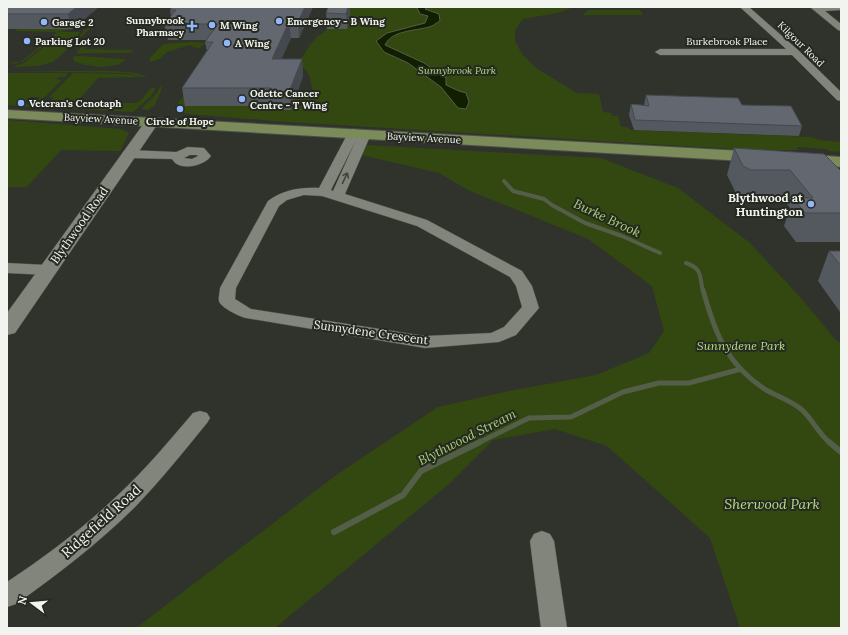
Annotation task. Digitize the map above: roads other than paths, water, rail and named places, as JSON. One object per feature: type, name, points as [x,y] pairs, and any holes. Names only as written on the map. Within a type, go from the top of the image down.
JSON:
[{"type":"main road","name":"Bayview Avenue","points":[[7,114],[841,162]]},
{"type":"street","name":"Kilgour Road","points":[[744,7],[794,52],[841,98]]},
{"type":"street","points":[[815,8],[841,8]]},
{"type":"street","points":[[815,8],[841,28]]},
{"type":"street","name":"Burkebrook Place","points":[[660,52],[794,52]]},
{"type":"street","name":"Blythwood Road","points":[[7,328],[128,154],[152,122]]},
{"type":"street","points":[[330,194],[359,134]]},
{"type":"street","points":[[128,154],[178,156]]},
{"type":"street","name":"Sunnydene Crescent","points":[[304,191],[330,194],[422,222],[516,274],[524,286],[531,308],[510,331],[494,338],[425,342],[246,313],[227,301],[228,288],[273,204],[282,197],[304,191]]},
{"type":"street","points":[[7,268],[47,270]]},
{"type":"street","name":"Ridgefield Road","points":[[7,596],[89,535],[116,511],[158,467],[200,418]]},
{"type":"street","points":[[542,541],[554,628]]},
{"type":"waterway","name":"Burke Brook","points":[[504,181],[513,191],[544,199],[585,223],[622,236],[660,253]]},
{"type":"waterway","name":"Burke Brook","points":[[686,263],[698,271],[703,291]]},
{"type":"waterway","name":"Burke Brook","points":[[703,290],[718,334],[724,346],[741,369]]},
{"type":"waterway","name":"Blythwood Stream","points":[[478,443],[529,418],[571,417],[623,392],[659,383],[689,383],[741,369]]},
{"type":"waterway","name":"Burke Brook","points":[[741,369],[752,380],[766,390],[801,409],[829,442]]},
{"type":"waterway","name":"Blythwood Stream","points":[[334,532],[403,495],[421,471],[480,442]]},
{"type":"waterway","name":"Burke Brook","points":[[829,442],[841,452]]},
{"type":"place","name":"Emergency - B Wing","points":[[279,21]]},
{"type":"place","name":"Garage 2","points":[[44,22]]},
{"type":"place","name":"M Wing","points":[[212,25]]},
{"type":"place","name":"Sunnybrook Pharmacy","points":[[192,26]]},
{"type":"place","name":"Parking Lot 20","points":[[27,41]]},
{"type":"place","name":"A Wing","points":[[227,43]]},
{"type":"place","name":"Odette Cancer Centre - T Wing","points":[[242,99]]},
{"type":"place","name":"Veteran's Cenotaph","points":[[21,103]]},
{"type":"place","name":"Circle of Hope","points":[[180,109]]},
{"type":"place","name":"Blythwood at Huntington","points":[[811,204]]},
{"type":"park label","name":"Sunnybrook Park","points":[[457,70]]},
{"type":"park label","name":"Sunnydene Park","points":[[741,345]]},
{"type":"park label","name":"Sherwood Park","points":[[772,504]]}]
